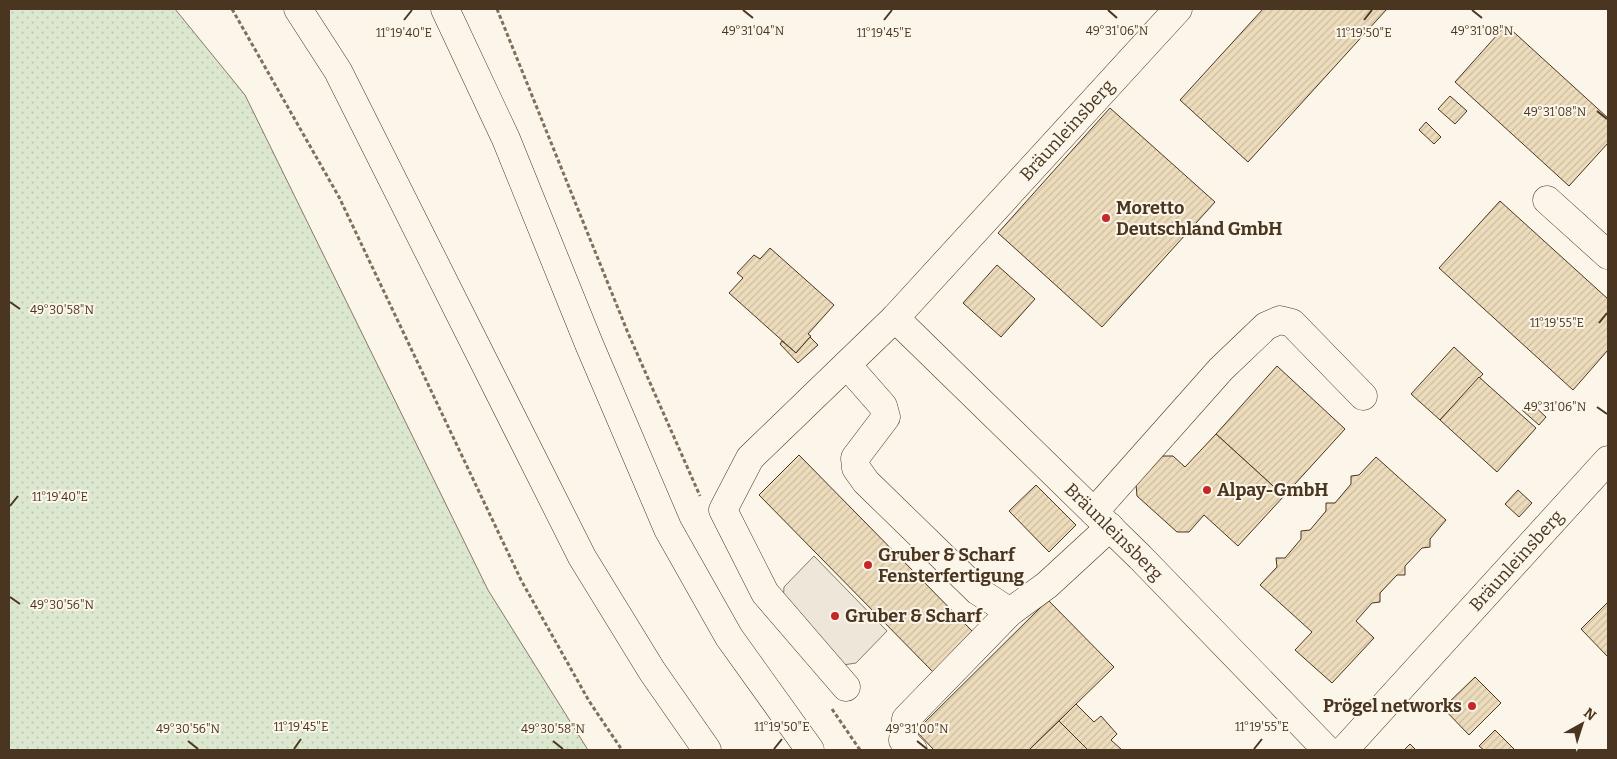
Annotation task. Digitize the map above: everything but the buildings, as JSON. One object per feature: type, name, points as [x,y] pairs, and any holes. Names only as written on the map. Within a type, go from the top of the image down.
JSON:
[{"type":"street","points":[[298,9],[338,71],[582,557],[652,671],[706,750]]},
{"type":"street","points":[[445,9],[506,139],[589,344],[668,529],[728,637],[810,750]]},
{"type":"street","name":"Bräunleinsberg","points":[[836,694],[765,593],[723,510],[750,458],[896,318],[1178,9]]},
{"type":"street","points":[[1547,200],[1608,255]]},
{"type":"street","name":"Bräunleinsberg","points":[[896,318],[1102,519],[1327,750]]},
{"type":"street","points":[[913,750],[903,740],[906,719],[1010,612],[1047,585],[1221,369],[1266,326],[1280,320],[1292,323],[1363,396]]},
{"type":"street","points":[[847,365],[883,406],[886,417],[855,458],[856,468],[866,482],[978,591],[1010,612]]},
{"type":"street","name":"Bräunleinsberg","points":[[1344,750],[1608,460]]},
{"type":"path","points":[[232,9],[339,197],[521,580],[589,701],[622,750]]},
{"type":"path","points":[[497,9],[628,333],[701,498]]},
{"type":"path","points":[[836,694],[860,750]]},
{"type":"green space","points":[[9,9],[175,9],[245,95],[488,590],[588,750],[9,750]]},
{"type":"shaded area","name":"Gruber & Scharf","points":[[814,556],[887,631],[856,663],[843,665],[783,602],[784,587]]},
{"type":"place","name":"Moretto Deutschland GmbH","points":[[1106,218]]},
{"type":"place","name":"Alpay-GmbH","points":[[1207,490]]},
{"type":"place","name":"Gruber & Scharf Fensterfertigung","points":[[868,565]]},
{"type":"place","name":"Gruber & Scharf","points":[[835,616]]},
{"type":"place","name":"Prögel networks","points":[[1472,706]]}]
